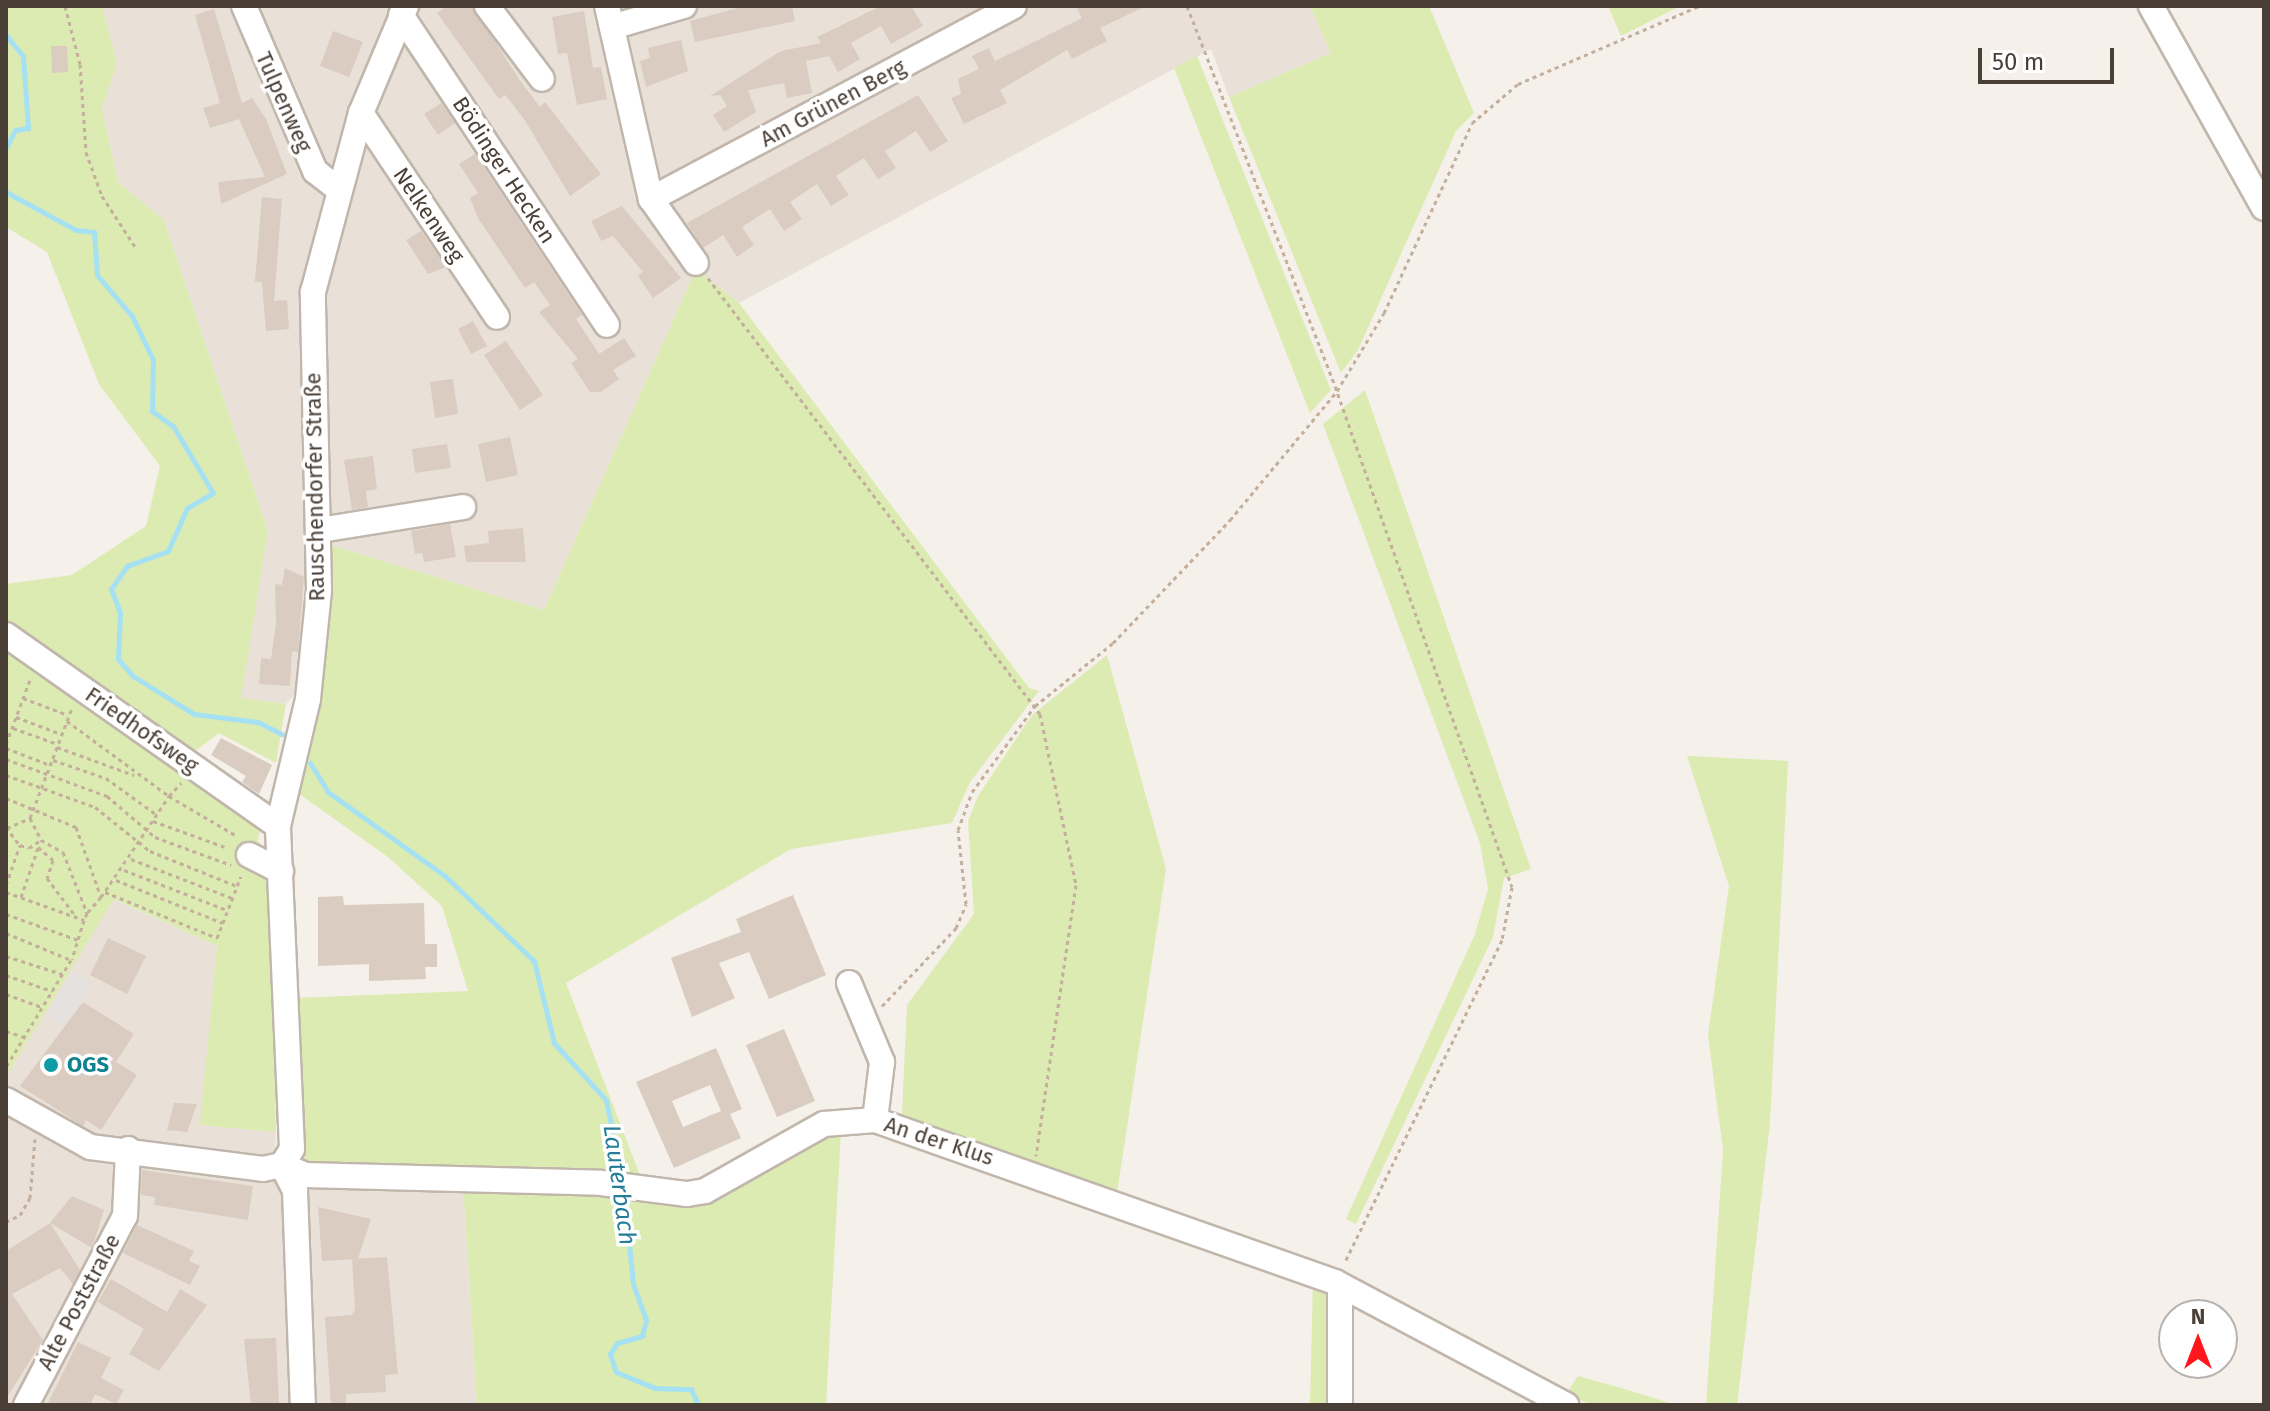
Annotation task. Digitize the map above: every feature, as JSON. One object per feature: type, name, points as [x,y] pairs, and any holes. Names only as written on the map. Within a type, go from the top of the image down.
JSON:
[{"type":"street","name":"Tulpenweg","points":[[244,6],[315,171],[337,188]]},
{"type":"street","points":[[487,6],[542,79]]},
{"type":"street","points":[[684,6],[609,17],[651,199],[696,263]]},
{"type":"street","name":"Am Grünen Berg","points":[[651,199],[1014,6]]},
{"type":"street","points":[[2151,6],[2264,208]]},
{"type":"street","name":"Rauschendorfer Straße","points":[[282,1165],[292,1149],[278,826],[308,699],[320,530],[313,292],[337,188],[361,113],[404,10]]},
{"type":"street","name":"Bödinger Hecken","points":[[404,10],[607,325]]},
{"type":"street","name":"Nelkenweg","points":[[361,113],[497,317]]},
{"type":"street","points":[[320,530],[463,507]]},
{"type":"street","name":"Friedhofsweg","points":[[6,635],[278,826]]},
{"type":"street","points":[[249,855],[281,871]]},
{"type":"street","points":[[849,983],[882,1062],[875,1120]]},
{"type":"street","name":"An der Klus","points":[[6,1100],[65,1138],[263,1169],[282,1165],[305,1175],[601,1183],[705,1191],[824,1124],[875,1120],[1033,1173],[1338,1283],[1566,1405]]},
{"type":"street","name":"Alte Poststraße","points":[[26,1405],[125,1216],[128,1149]]},
{"type":"street","points":[[282,1165],[295,1191],[303,1405]]},
{"type":"street","points":[[1338,1283],[1340,1405]]},
{"type":"path","points":[[65,6],[80,64],[86,152],[102,196],[136,248]]},
{"type":"path","points":[[1187,6],[1337,391],[1512,887],[1502,940],[1338,1283]]},
{"type":"path","points":[[866,1023],[956,928],[966,904],[958,830],[972,792],[1035,706],[1113,643],[1230,520],[1337,391],[1384,313],[1472,123],[1518,84],[1699,6]]},
{"type":"path","points":[[696,263],[1035,706],[1076,885],[1033,1173]]},
{"type":"path","points":[[34,668],[6,746],[50,765]]},
{"type":"path","points":[[23,698],[69,716]]},
{"type":"path","points":[[53,860],[37,847],[20,845],[7,830],[30,818],[75,701]]},
{"type":"path","points":[[16,717],[62,735]]},
{"type":"path","points":[[67,721],[134,775],[253,844],[249,855],[153,821]]},
{"type":"path","points":[[12,728],[134,775]]},
{"type":"path","points":[[6,759],[107,796],[155,837],[244,870],[217,938],[105,892]]},
{"type":"path","points":[[53,760],[106,778],[157,815]]},
{"type":"path","points":[[6,775],[95,807],[140,843],[237,886]]},
{"type":"path","points":[[6,1067],[81,941],[87,913],[124,870],[169,796],[184,779]]},
{"type":"path","points":[[6,798],[76,827],[101,897]]},
{"type":"path","points":[[30,818],[41,840],[63,852],[87,913]]},
{"type":"path","points":[[21,897],[41,840]]},
{"type":"path","points":[[6,885],[20,845]]},
{"type":"path","points":[[63,852],[53,860],[47,878],[73,915]]},
{"type":"path","points":[[131,859],[232,898]]},
{"type":"path","points":[[124,870],[227,910]]},
{"type":"path","points":[[116,880],[223,923]]},
{"type":"path","points":[[6,892],[84,920]]},
{"type":"path","points":[[6,914],[81,941]]},
{"type":"path","points":[[6,933],[71,960]]},
{"type":"path","points":[[6,956],[62,974]]},
{"type":"path","points":[[6,975],[53,991]]},
{"type":"path","points":[[6,994],[42,1007]]},
{"type":"path","points":[[6,1031],[24,1037]]},
{"type":"path","points":[[6,1222],[20,1215],[30,1198],[32,1143]]},
{"type":"shaded area","points":[[102,6],[1310,6],[1331,53],[1229,97],[1211,49],[739,303],[696,269],[544,610],[327,544],[314,576],[300,688],[286,704],[240,698],[268,531],[164,220],[118,182],[102,108],[117,63]]},
{"type":"shaded area","points":[[113,899],[217,946],[201,1125],[276,1132],[274,1170],[463,1184],[477,1405],[6,1405],[6,1077]]},
{"type":"shaded area","points":[[72,972],[91,983],[66,1026],[48,1016]]},
{"type":"green space","points":[[6,6],[102,6],[117,63],[102,108],[118,182],[164,220],[268,531],[241,698],[286,704],[276,763],[219,733],[190,755],[6,626],[6,584],[72,575],[146,526],[160,466],[99,384],[47,252],[6,227]]},
{"type":"green space","points":[[1310,6],[1429,6],[1474,113],[1456,131],[1358,350],[1341,373],[1229,97],[1331,53]]},
{"type":"green space","points":[[1608,6],[1680,6],[1621,36]]},
{"type":"green space","points":[[1197,56],[1331,390],[1310,413],[1174,68]]},
{"type":"green space","points":[[696,269],[739,303],[1029,688],[1039,691],[970,782],[952,823],[791,849],[566,983],[641,1178],[315,1167],[301,1156],[296,998],[468,991],[442,906],[388,857],[295,791],[327,648],[332,592],[327,544],[544,610]]},
{"type":"green space","points":[[1365,390],[1531,869],[1504,878],[1493,937],[1356,1224],[1346,1219],[1475,934],[1488,889],[1480,843],[1323,424]]},
{"type":"green space","points":[[6,641],[262,820],[258,841],[269,856],[276,1132],[200,1125],[217,946],[114,899],[6,1077]]},
{"type":"green space","points":[[1107,655],[1166,869],[1117,1193],[902,1115],[907,1005],[974,914],[968,821],[978,796],[1032,715]]},
{"type":"green space","points":[[1687,756],[1788,761],[1770,1123],[1737,1405],[1706,1405],[1723,1150],[1708,1035],[1729,886]]},
{"type":"green space","points":[[841,1130],[826,1405],[477,1405],[463,1184],[603,1190],[684,1203],[806,1140]]},
{"type":"green space","points":[[1313,1280],[1329,1292],[1334,1405],[1310,1405]]},
{"type":"green space","points":[[1578,1376],[1676,1405],[1594,1405],[1565,1395]]},
{"type":"building","points":[[447,6],[472,6],[540,107],[545,102],[601,174],[570,196],[524,119],[505,95],[499,99],[437,13]]},
{"type":"building","points":[[745,6],[792,6],[795,21],[695,42],[690,21]]},
{"type":"building","points":[[881,6],[911,6],[923,26],[891,44],[881,26],[851,43],[860,59],[838,72],[829,56],[806,61],[812,93],[787,98],[784,83],[748,90],[756,112],[724,132],[713,115],[727,106],[720,95],[710,96],[781,51],[821,43],[817,37]]},
{"type":"building","points":[[1076,6],[1146,6],[1100,28],[1107,41],[1072,59],[1067,50],[1000,90],[1007,103],[964,124],[951,98],[961,94],[958,79],[979,69],[972,56],[989,48],[995,61],[1082,18]]},
{"type":"building","points":[[214,9],[242,103],[252,98],[266,119],[287,174],[221,204],[218,182],[265,177],[239,119],[210,128],[203,108],[220,103],[195,15]]},
{"type":"building","points":[[584,11],[593,68],[601,67],[607,99],[577,105],[567,53],[558,54],[552,17]]},
{"type":"building","points":[[333,31],[363,42],[349,77],[320,66]]},
{"type":"building","points":[[681,40],[688,71],[646,87],[640,61],[650,58],[648,48]]},
{"type":"building","points":[[51,46],[67,46],[68,72],[52,73]]},
{"type":"building","points":[[918,95],[948,141],[930,152],[916,131],[885,151],[896,168],[878,179],[864,158],[836,176],[849,195],[831,206],[817,184],[790,202],[802,219],[784,231],[770,209],[742,227],[754,245],[737,257],[723,235],[703,248],[687,223]]},
{"type":"building","points":[[441,103],[455,123],[438,135],[424,114]]},
{"type":"building","points":[[475,154],[582,315],[576,319],[599,354],[624,338],[636,356],[613,370],[619,379],[601,392],[590,392],[571,363],[578,359],[539,312],[550,305],[534,282],[525,288],[478,218],[470,198],[478,193],[459,164]]},
{"type":"building","points":[[262,197],[282,199],[274,301],[287,300],[289,329],[266,331],[262,282],[255,282]]},
{"type":"building","points":[[622,206],[681,278],[653,298],[638,276],[643,272],[613,236],[601,241],[591,221]]},
{"type":"building","points":[[421,231],[446,267],[428,274],[406,240]]},
{"type":"building","points":[[473,321],[487,346],[471,354],[458,329]]},
{"type":"building","points":[[506,341],[543,395],[520,410],[484,355]]},
{"type":"building","points":[[453,379],[458,414],[435,418],[430,382]]},
{"type":"building","points":[[510,437],[518,475],[486,482],[478,444]]},
{"type":"building","points":[[447,444],[451,468],[415,473],[412,449]]},
{"type":"building","points":[[373,456],[377,489],[366,491],[368,507],[352,510],[344,460]]},
{"type":"building","points":[[450,524],[456,557],[424,562],[422,553],[415,554],[411,531]]},
{"type":"building","points":[[523,528],[526,562],[466,562],[464,546],[489,543],[488,531]]},
{"type":"building","points":[[285,568],[304,577],[298,652],[292,651],[290,686],[259,684],[261,658],[271,659],[276,624],[275,584],[282,585]]},
{"type":"building","points":[[221,738],[272,765],[259,794],[242,782],[246,776],[211,755]]},
{"type":"building","points":[[793,895],[826,975],[769,999],[749,952],[719,963],[735,998],[692,1017],[671,958],[741,932],[736,919]]},
{"type":"building","points":[[343,896],[344,905],[424,903],[425,944],[437,944],[437,967],[425,967],[426,979],[369,981],[369,964],[318,966],[318,897]]},
{"type":"building","points":[[108,938],[146,956],[127,994],[90,975]]},
{"type":"building","points":[[83,1002],[134,1034],[116,1062],[137,1075],[101,1130],[86,1120],[83,1126],[20,1086]]},
{"type":"building","points":[[784,1029],[815,1101],[777,1117],[746,1045]]},
{"type":"building","points":[[716,1048],[742,1109],[730,1114],[741,1138],[674,1168],[636,1082]],"holes":[[[710,1085],[721,1111],[683,1127],[672,1101]]]},
{"type":"building","points":[[174,1103],[197,1104],[187,1132],[167,1130]]},
{"type":"building","points":[[142,1170],[253,1186],[248,1220],[154,1205],[155,1197],[141,1195]]},
{"type":"building","points":[[72,1196],[104,1210],[92,1248],[50,1223]]},
{"type":"building","points":[[318,1207],[371,1219],[358,1259],[322,1261]]},
{"type":"building","points":[[50,1223],[80,1270],[73,1284],[60,1268],[12,1294],[43,1340],[6,1399],[6,1251]]},
{"type":"building","points":[[137,1225],[194,1251],[189,1261],[200,1266],[190,1285],[123,1253]]},
{"type":"building","points":[[387,1257],[398,1374],[385,1375],[386,1392],[346,1394],[346,1405],[331,1405],[325,1317],[352,1315],[355,1309],[352,1259]]},
{"type":"building","points":[[111,1279],[167,1312],[180,1289],[207,1305],[159,1371],[129,1354],[144,1329],[98,1302]]},
{"type":"building","points":[[276,1338],[279,1405],[251,1405],[244,1339]]},
{"type":"building","points":[[78,1342],[111,1358],[101,1378],[124,1390],[116,1404],[95,1394],[90,1405],[47,1405]]},
{"type":"waterway","name":"Lauterbach","points":[[6,35],[23,56],[28,128],[15,130],[6,148]]},
{"type":"waterway","name":"Lauterbach","points":[[6,192],[76,230],[94,232],[97,275],[132,316],[153,360],[152,411],[173,426],[213,493],[187,508],[168,551],[127,566],[111,589],[120,612],[118,659],[133,676],[194,714],[258,722],[282,734]]},
{"type":"waterway","name":"Lauterbach","points":[[310,763],[328,792],[445,876],[534,961],[554,1043],[606,1100],[622,1180]]},
{"type":"waterway","name":"Lauterbach","points":[[624,1194],[633,1284],[646,1320],[642,1336],[617,1343],[610,1354],[616,1372],[655,1388],[691,1389],[698,1405]]},
{"type":"place","name":"OGS","points":[[51,1065]]}]
